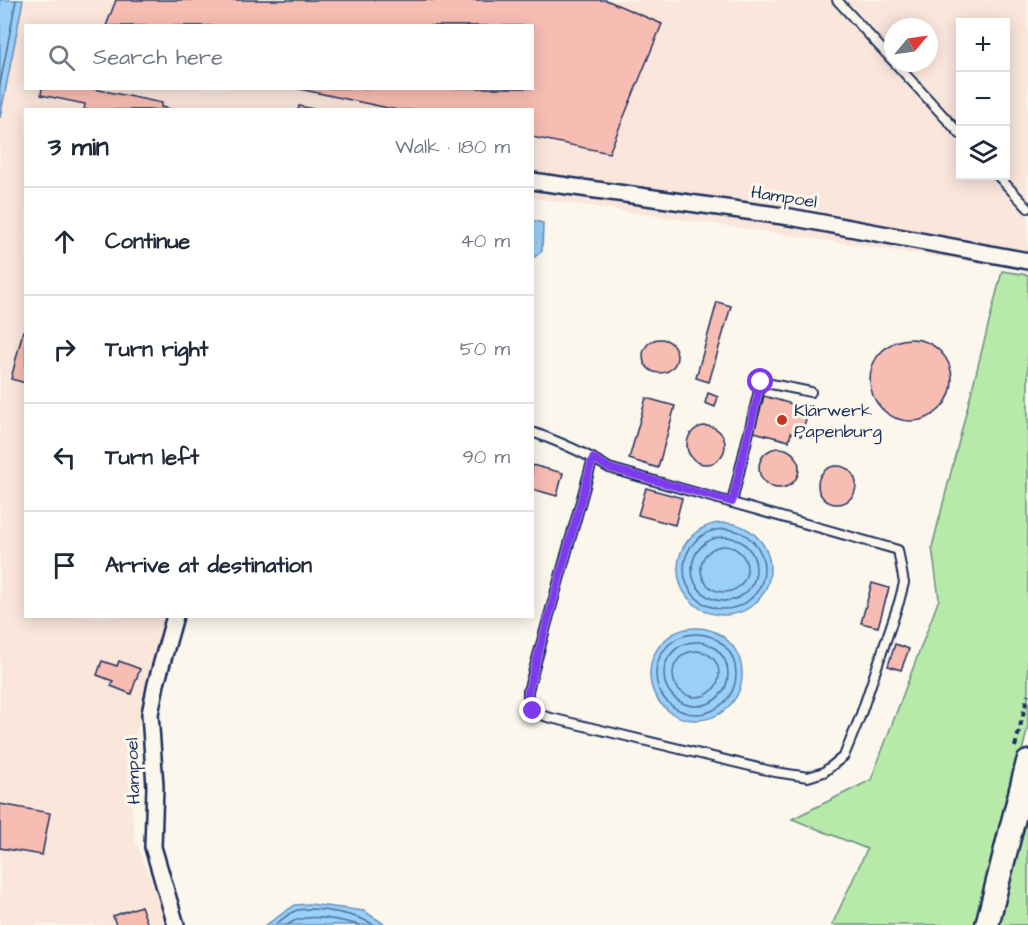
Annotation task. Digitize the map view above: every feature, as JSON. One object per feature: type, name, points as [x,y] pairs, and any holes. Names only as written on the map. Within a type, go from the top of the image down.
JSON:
[{"type":"street","name":"Hampoel","points":[[534,181],[790,217],[1028,261]]},
{"type":"street","name":"Hampoel","points":[[174,618],[150,714],[155,786],[153,847],[176,925]]},
{"type":"street","points":[[987,925],[1028,762]]},
{"type":"lane","points":[[837,0],[884,51]]},
{"type":"lane","points":[[903,72],[956,130]]},
{"type":"lane","points":[[1002,180],[1028,208]]},
{"type":"lane","points":[[732,502],[761,382],[811,392]]},
{"type":"lane","points":[[534,433],[580,449],[609,468],[898,550],[904,583],[899,602],[860,717],[844,756],[824,772],[808,777],[775,772],[675,749],[547,717],[533,711],[527,703],[528,691],[593,458]]},
{"type":"shaded area","points":[[23,0],[1028,0],[1028,270],[534,198],[534,108],[24,108],[24,618],[170,618],[127,762],[135,840],[168,925],[0,925],[0,118]]},
{"type":"green space","points":[[1002,271],[1028,275],[1028,727],[979,925],[832,925],[867,849],[792,819],[871,780],[939,599],[932,547]]},
{"type":"green space","points":[[1028,800],[1028,925],[996,925]]},
{"type":"water","points":[[0,0],[23,0],[0,118]]},
{"type":"water","points":[[534,221],[543,223],[542,251],[534,257]]},
{"type":"water","points":[[724,523],[750,531],[762,543],[770,569],[762,595],[750,607],[724,615],[698,607],[686,595],[678,569],[686,543],[698,531]]},
{"type":"water","points":[[696,628],[722,636],[734,648],[742,674],[734,700],[722,712],[696,720],[670,712],[658,700],[650,674],[658,648],[670,636]]},
{"type":"water","points":[[310,904],[364,911],[386,925],[266,925],[295,905]]},
{"type":"building","points":[[116,0],[606,0],[662,24],[609,153],[534,137],[534,108],[388,108],[304,90],[534,90],[534,24],[107,24]]},
{"type":"building","points":[[42,90],[100,90],[162,103],[161,107],[166,108],[84,108],[85,104],[41,95]]},
{"type":"building","points":[[717,302],[731,306],[709,382],[696,378]]},
{"type":"building","points":[[23,331],[24,382],[11,379]]},
{"type":"building","points":[[660,339],[672,344],[677,356],[672,368],[660,373],[648,368],[643,356],[648,344]]},
{"type":"building","points":[[911,339],[927,342],[940,351],[949,364],[952,380],[949,396],[940,409],[927,418],[911,421],[895,418],[882,409],[873,396],[870,380],[873,364],[882,351],[895,342]]},
{"type":"building","points":[[708,393],[718,397],[715,407],[705,403]]},
{"type":"building","name":"Klärwerk Papenburg","points":[[764,396],[809,409],[801,436],[791,433],[789,441],[754,432]]},
{"type":"building","points":[[646,398],[675,406],[658,468],[629,459]]},
{"type":"building","points":[[706,426],[719,432],[725,445],[719,458],[706,464],[693,458],[687,445],[693,432]]},
{"type":"building","points":[[779,448],[787,449],[793,454],[798,460],[798,476],[793,482],[787,487],[779,488],[771,487],[765,482],[760,476],[759,468],[760,460],[765,454],[771,449]]},
{"type":"building","points":[[534,466],[563,473],[557,496],[534,490]]},
{"type":"building","points":[[837,466],[850,472],[856,485],[850,498],[837,504],[824,498],[818,485],[824,472]]},
{"type":"building","points":[[646,488],[682,498],[675,525],[638,515]]},
{"type":"building","points":[[872,583],[889,588],[878,627],[861,623]]},
{"type":"building","points":[[895,644],[909,649],[901,670],[888,666]]},
{"type":"building","points":[[102,661],[117,666],[119,661],[140,669],[131,694],[111,686],[113,681],[97,675]]},
{"type":"building","points":[[0,804],[50,813],[42,855],[0,848]]},
{"type":"building","points":[[141,906],[148,925],[116,925],[113,916]]},
{"type":"place","name":"Klärwerk Papenburg","points":[[782,420]]},
{"type":"route","points":[[533,711],[527,703],[528,691],[593,458],[609,468],[732,502],[761,382]]}]
